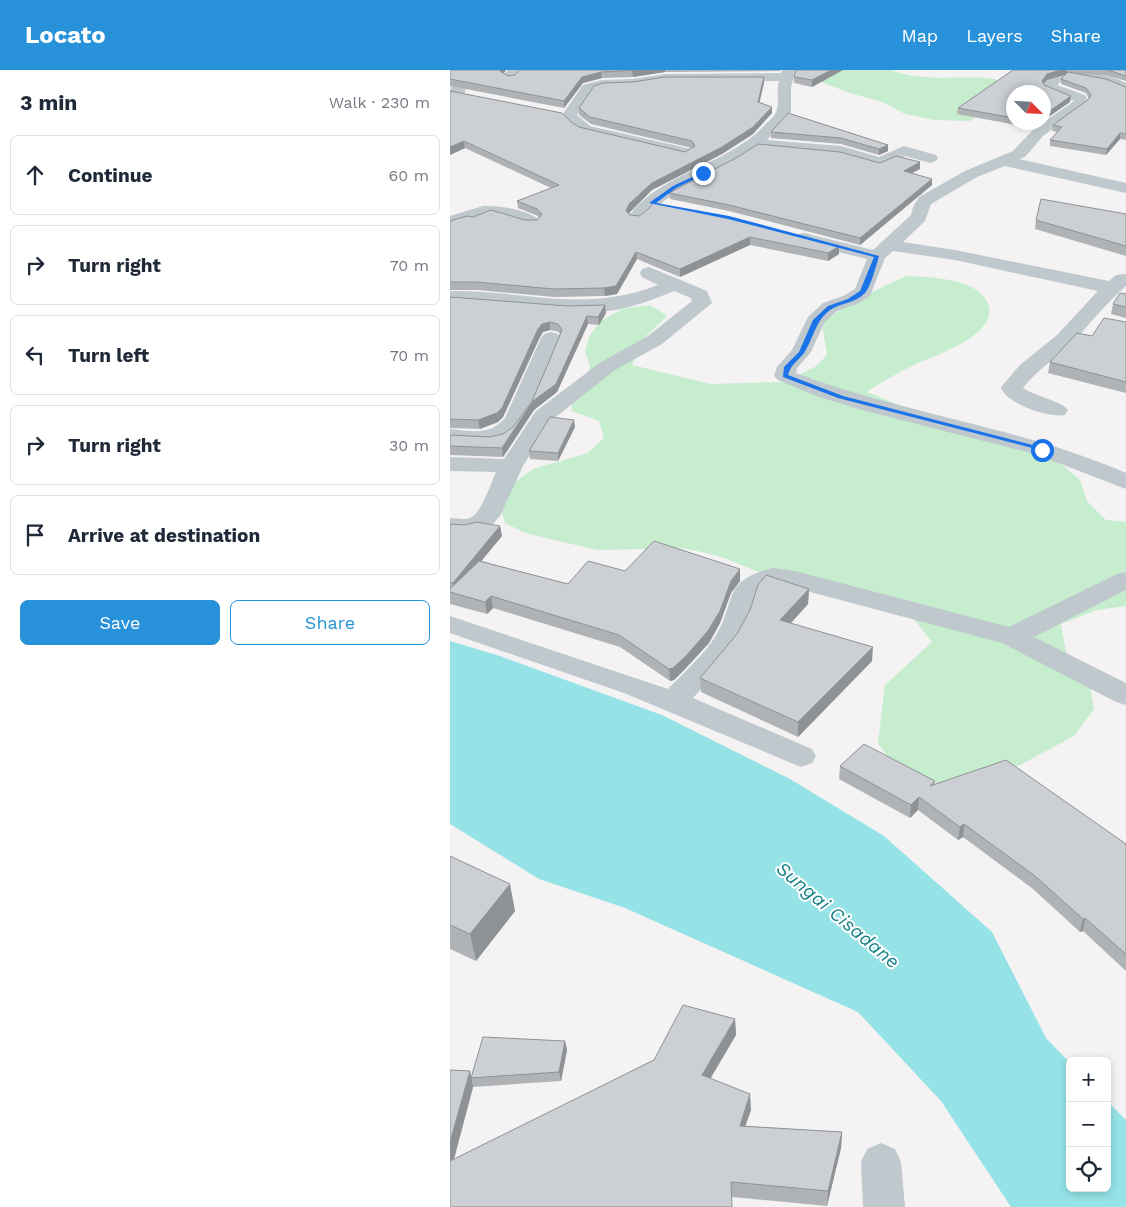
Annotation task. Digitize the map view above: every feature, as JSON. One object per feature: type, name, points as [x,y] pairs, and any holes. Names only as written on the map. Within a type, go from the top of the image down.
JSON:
[{"type":"street","points":[[458,70],[455,79],[458,85],[454,92],[476,97]]},
{"type":"street","points":[[1126,88],[1110,80],[1065,70],[1051,81],[1050,87],[1080,98],[1080,103],[1038,133],[1019,154],[971,174],[926,201],[921,207],[919,217],[883,251],[863,292],[850,300],[830,307],[815,322],[801,352],[787,367],[785,376],[840,397],[1093,465],[1126,482]]},
{"type":"street","points":[[569,116],[588,88],[602,84],[633,83],[665,78],[715,79],[788,73],[784,87],[784,112],[755,143],[738,155],[674,187],[637,217]]},
{"type":"street","points":[[550,112],[569,116],[585,129],[686,152]]},
{"type":"street","points":[[755,143],[841,151],[880,162],[904,151],[930,158]]},
{"type":"street","points":[[1006,161],[1126,188]]},
{"type":"street","points":[[652,203],[671,207]]},
{"type":"street","points":[[450,222],[489,209],[513,214],[532,222]]},
{"type":"street","points":[[785,233],[883,251],[955,255],[1119,282],[1093,319],[1027,368],[1012,387],[1013,391],[1022,398],[1057,410]]},
{"type":"street","points":[[450,525],[466,526],[480,523],[488,516],[511,466],[544,416],[608,366],[655,340],[702,303],[700,295],[649,273]]},
{"type":"street","points":[[450,297],[607,305],[646,295],[674,285]]},
{"type":"street","points":[[450,436],[485,438],[497,436],[507,431],[516,420],[551,338]]},
{"type":"street","points":[[450,464],[511,466]]},
{"type":"street","points":[[673,701],[726,644],[735,627],[744,594],[758,581],[773,576],[786,577],[842,594],[940,617],[1012,637],[1126,695]]},
{"type":"street","points":[[1012,637],[1126,580]]},
{"type":"street","points":[[450,624],[673,701],[801,756]]},
{"type":"street","points":[[881,1162],[884,1207]]},
{"type":"green space","points":[[810,70],[891,70],[903,74],[927,77],[987,78],[1012,85],[1006,85],[1006,98],[970,121],[935,120],[905,114],[882,102],[850,93],[798,73]]},
{"type":"green space","points":[[906,276],[949,280],[970,286],[979,291],[985,298],[989,311],[987,322],[966,341],[902,371],[867,392],[972,434],[1032,450],[1060,463],[1080,480],[1087,501],[1106,520],[1126,522],[1126,606],[1097,610],[1061,624],[1066,652],[1089,679],[1094,709],[1074,736],[1005,773],[946,786],[899,772],[878,743],[885,685],[932,642],[909,613],[791,585],[719,556],[683,548],[597,550],[525,533],[505,523],[499,503],[515,482],[533,469],[588,453],[604,438],[599,421],[572,411],[570,394],[587,381],[590,366],[585,351],[590,335],[601,321],[622,309],[650,305],[666,315],[644,338],[632,365],[711,384],[784,382],[815,367],[827,355],[822,323],[853,301]]},
{"type":"water","name":"Sungai Cisadane","points":[[450,641],[500,656],[662,715],[790,779],[884,836],[992,932],[1046,1038],[1066,1059],[1066,1192],[1111,1192],[1111,1105],[1126,1120],[1126,1207],[1011,1207],[941,1101],[858,1012],[625,908],[539,879],[450,824]]},
{"type":"building","points":[[450,70],[501,70],[508,76],[515,75],[519,70],[637,70],[601,72],[582,77],[564,101],[450,79]]},
{"type":"building","points":[[796,70],[831,70],[812,80],[794,77]]},
{"type":"building","points":[[1013,70],[1061,70],[1047,74],[1042,81],[1044,85],[1006,85],[1006,117],[958,108]]},
{"type":"building","points":[[1108,70],[1126,70],[1126,76]]},
{"type":"building","points":[[1068,72],[1106,79],[1126,87],[1126,134],[1120,133],[1107,149],[1050,140],[1062,127],[1053,125],[1089,99],[1091,95],[1086,88],[1061,79]]},
{"type":"building","points":[[665,77],[764,77],[758,102],[772,107],[753,127],[722,147],[652,183],[629,204],[626,211],[630,215],[639,216],[654,203],[727,217],[839,246],[828,253],[750,237],[680,269],[636,252],[616,286],[604,288],[554,289],[476,282],[450,282],[450,221],[467,216],[473,217],[491,210],[525,220],[537,220],[542,214],[537,209],[517,201],[559,185],[464,141],[450,147],[450,91],[562,113],[579,127],[685,152],[695,146],[692,141],[590,117],[579,108],[594,86],[603,83],[633,82]]},
{"type":"building","points":[[1051,88],[1071,96],[1051,110]]},
{"type":"building","points":[[788,113],[888,145],[879,149],[841,138],[771,132]]},
{"type":"building","points":[[758,144],[840,152],[880,163],[896,156],[920,162],[904,171],[932,179],[860,238],[729,205],[669,193],[736,158]]},
{"type":"building","points":[[1041,199],[1126,214],[1126,246],[1036,220]]},
{"type":"building","points":[[1120,293],[1126,294],[1126,307],[1113,304]]},
{"type":"building","points":[[450,297],[567,306],[605,305],[598,317],[587,316],[556,384],[533,401],[502,448],[450,446],[450,435],[489,437],[503,434],[513,427],[531,403],[562,330],[558,324],[550,322],[542,324],[538,329],[502,408],[497,413],[478,420],[450,419]]},
{"type":"building","points":[[1104,318],[1126,322],[1126,382],[1050,362],[1077,333],[1092,336]]},
{"type":"building","points":[[550,417],[574,420],[558,453],[529,451]]},
{"type":"building","points":[[477,522],[500,526],[453,583],[450,582],[450,524],[464,525]]},
{"type":"building","points":[[654,541],[740,569],[731,581],[720,611],[708,631],[685,657],[673,668],[669,669],[619,635],[491,596],[485,602],[450,592],[450,589],[479,561],[568,584],[588,561],[625,571]]},
{"type":"building","points":[[766,575],[809,589],[780,620],[873,647],[798,722],[700,678],[737,634],[750,610],[758,585]]},
{"type":"building","points":[[864,744],[935,781],[930,786],[1006,760],[1126,844],[1126,954],[1035,876],[964,824],[960,827],[919,797],[911,805],[840,766]]},
{"type":"building","points":[[450,856],[510,884],[470,934],[450,925]]},
{"type":"building","points":[[683,1005],[735,1019],[702,1075],[750,1094],[740,1126],[842,1132],[828,1191],[731,1182],[732,1207],[450,1207],[450,1161],[654,1060]]},
{"type":"building","points":[[483,1037],[565,1041],[559,1072],[471,1078]]},
{"type":"building","points":[[450,1070],[470,1071],[450,1142]]},
{"type":"route","points":[[703,173],[674,187],[652,203],[729,218],[877,256],[863,292],[850,300],[830,307],[822,314],[815,322],[801,352],[787,367],[785,376],[840,397],[1042,450]]}]
